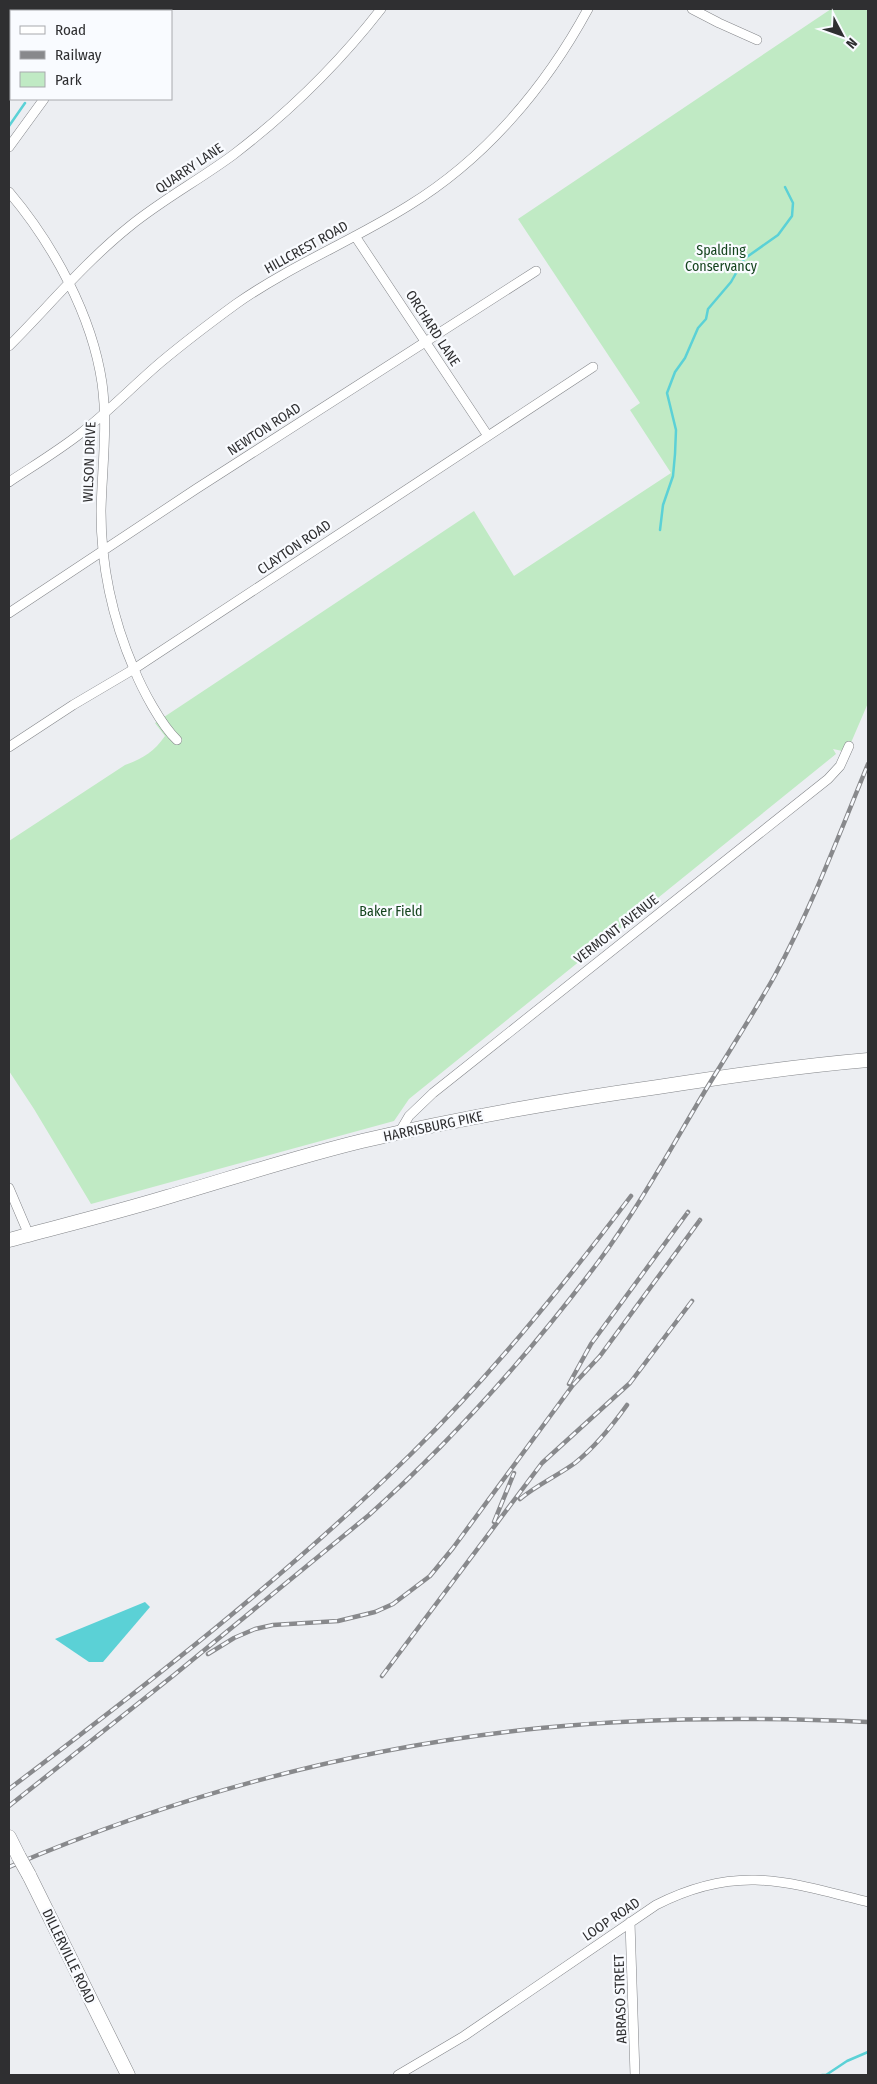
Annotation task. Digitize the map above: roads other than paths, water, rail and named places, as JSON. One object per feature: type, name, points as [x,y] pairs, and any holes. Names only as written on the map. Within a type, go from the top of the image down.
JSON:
[{"type":"main road","name":"HARRISBURG PIKE","points":[[9,1240],[164,1198],[293,1160],[399,1133],[553,1102],[780,1069],[868,1060]]},
{"type":"main road","name":"DILLERVILLE ROAD","points":[[9,1837],[128,2075]]},
{"type":"street","name":"QUARRY LANE","points":[[9,346],[92,258],[131,224],[234,154],[287,109],[351,45],[381,9]]},
{"type":"street","name":"HILLCREST ROAD","points":[[9,482],[80,434],[105,414],[160,362],[210,323],[274,279],[355,236],[408,206],[435,188],[477,153],[538,87],[567,45],[588,9]]},
{"type":"street","points":[[692,9],[757,40]]},
{"type":"street","points":[[9,147],[43,100]]},
{"type":"street","name":"WILSON DRIVE","points":[[9,192],[45,241],[68,283],[88,330],[102,382],[105,414],[106,435],[101,510],[103,552],[106,579],[115,621],[140,684],[169,732],[177,740]]},
{"type":"street","name":"ORCHARD LANE","points":[[355,236],[488,436]]},
{"type":"street","name":"NEWTON ROAD","points":[[9,613],[196,489],[536,271]]},
{"type":"street","name":"CLAYTON ROAD","points":[[9,747],[134,668],[593,366]]},
{"type":"street","name":"VERMONT AVENUE","points":[[399,1133],[412,1112],[439,1088],[828,779],[840,766],[849,746]]},
{"type":"street","points":[[9,1188],[29,1235]]},
{"type":"street","name":"LOOP ROAD","points":[[398,2075],[464,2036],[656,1905],[685,1892],[707,1885],[745,1879],[796,1884],[868,1902]]},
{"type":"street","name":"ABRASO STREET","points":[[630,1922],[635,2075]]},
{"type":"street","points":[[118,2075],[120,2059]]},
{"type":"water","points":[[145,1602],[150,1607],[103,1662],[89,1662],[55,1639]]},
{"type":"waterway","points":[[9,126],[25,103]]},
{"type":"waterway","points":[[660,530],[663,505],[673,476],[675,454],[676,430],[667,393],[675,372],[685,358],[698,328],[706,319],[708,309],[731,282],[744,259],[778,235],[792,216],[793,203],[785,187]]},
{"type":"waterway","points":[[822,2075],[826,2075],[847,2061],[868,2052]]},
{"type":"railway","points":[[9,1806],[174,1675],[369,1515],[431,1456],[519,1361],[573,1295],[628,1220],[749,1020],[774,977],[812,898],[868,764]]},
{"type":"railway","points":[[9,1789],[216,1628],[316,1543],[412,1453],[499,1361],[553,1296],[631,1196]]},
{"type":"railway","points":[[569,1384],[591,1344],[688,1212]]},
{"type":"railway","points":[[208,1654],[234,1638],[255,1629],[273,1625],[338,1621],[375,1612],[393,1604],[430,1576],[453,1548],[573,1385],[600,1356],[700,1220]]},
{"type":"railway","points":[[382,1676],[542,1463],[630,1383],[692,1301]]},
{"type":"railway","points":[[520,1499],[582,1457],[603,1436],[627,1405]]},
{"type":"railway","points":[[494,1522],[514,1473]]},
{"type":"railway","points":[[9,1867],[138,1817],[204,1796],[270,1777],[404,1747],[472,1736],[582,1724],[745,1719],[868,1722]]},
{"type":"park label","name":"Spalding Conservancy","points":[[721,258]]},
{"type":"park label","name":"Baker Field","points":[[391,911]]}]
